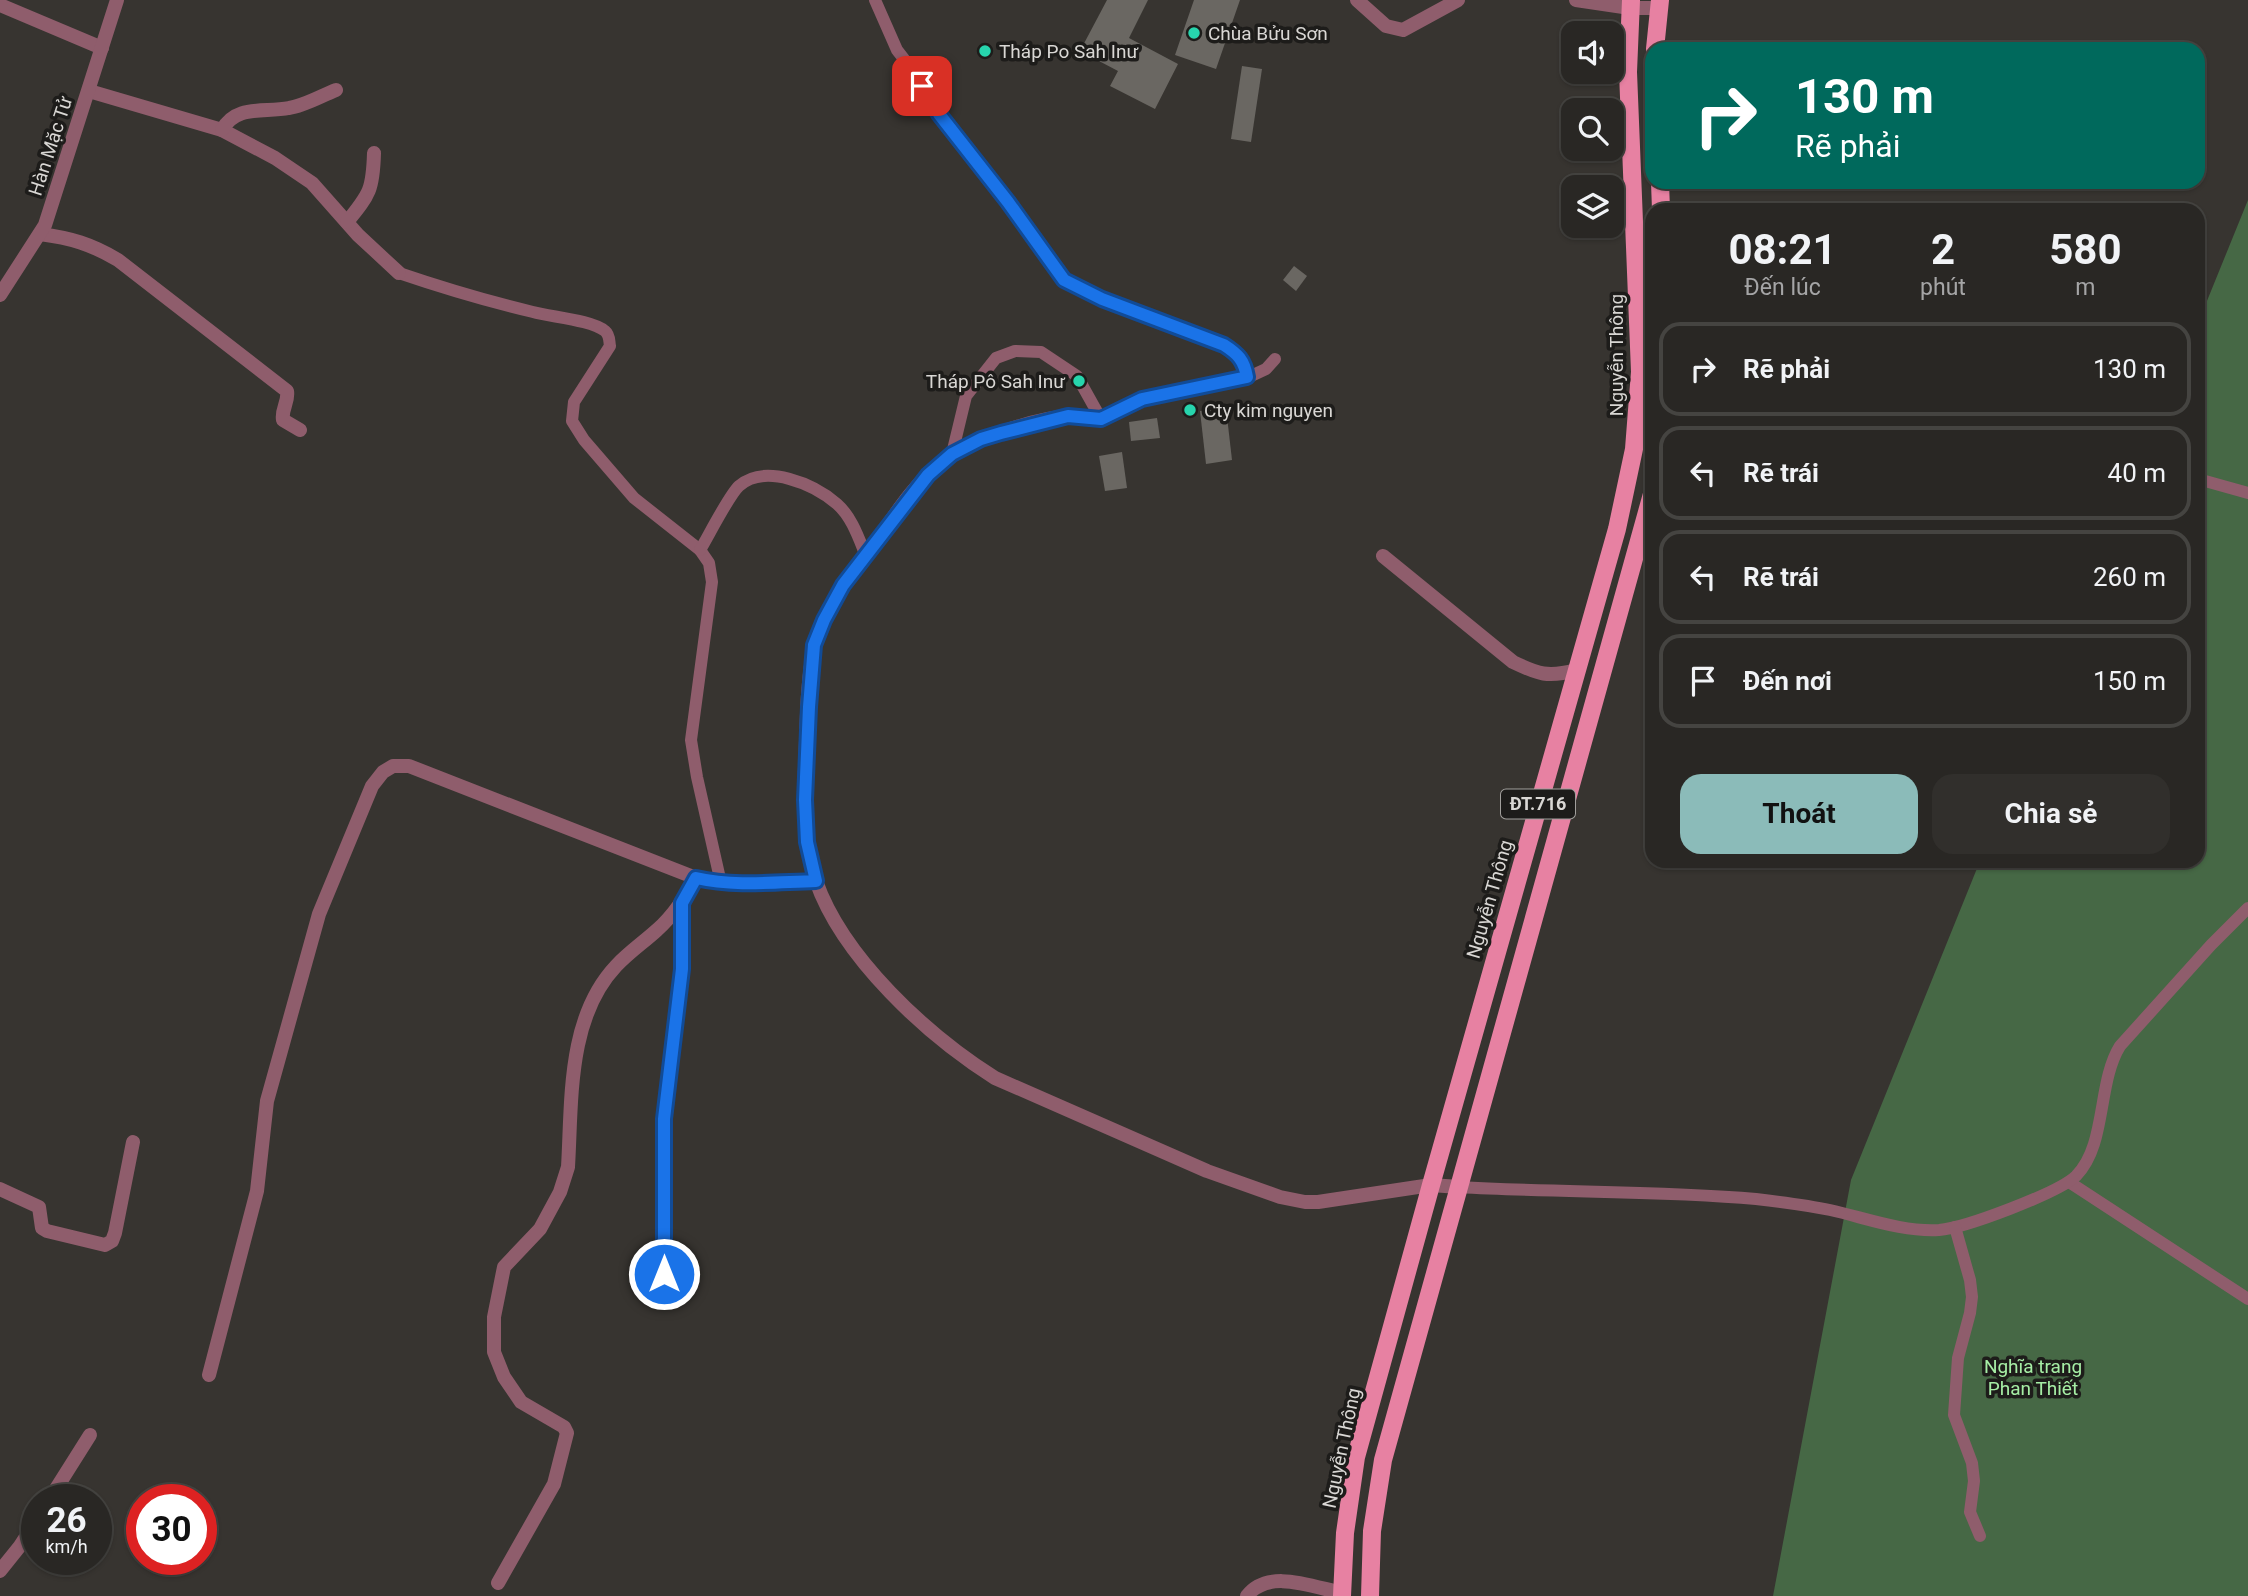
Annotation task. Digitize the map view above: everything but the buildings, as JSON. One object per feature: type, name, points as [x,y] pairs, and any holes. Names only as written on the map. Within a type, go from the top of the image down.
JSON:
[{"type":"main road","name":"Nguyễn Thông","points":[[1342,1594],[1345,1533],[1356,1457],[1619,519],[1634,449],[1638,411],[1639,321],[1628,72],[1631,4]]},
{"type":"main road","points":[[1656,42],[1659,4]]},
{"type":"main road","name":"ĐT.716","points":[[1370,1596],[1371,1531],[1383,1460],[1645,519]]},
{"type":"street","name":"Hàn Mặc Tử","points":[[0,295],[40,234],[117,0]]},
{"type":"street","points":[[1357,0],[1386,26],[1403,30],[1458,0]]},
{"type":"street","points":[[1576,0],[1659,4]]},
{"type":"street","points":[[0,5],[102,48]]},
{"type":"street","points":[[222,130],[237,114],[290,108],[336,90]]},
{"type":"street","points":[[89,91],[222,130],[275,158],[312,183],[399,273]]},
{"type":"street","points":[[347,222],[369,196],[374,179],[374,153]]},
{"type":"street","points":[[40,234],[93,246],[118,260],[287,391],[283,420],[300,430]]},
{"type":"street","points":[[1101,419],[1068,416],[1049,420],[981,439],[952,454],[928,475],[843,585],[814,645],[809,695],[805,800],[807,842],[816,881],[840,930],[873,975],[966,1060],[995,1078],[1207,1171],[1280,1197],[1318,1202],[1431,1185],[1459,1186]]},
{"type":"street","points":[[1383,556],[1513,662],[1536,673],[1556,675],[1576,670]]},
{"type":"street","points":[[209,1375],[257,1191],[267,1101],[305,960],[319,914],[364,802],[383,772],[400,765],[409,766],[696,878],[721,883],[816,881]]},
{"type":"street","points":[[498,1583],[554,1484],[567,1433],[564,1427],[528,1409],[520,1402],[496,1360],[494,1317],[501,1274],[508,1260],[540,1229],[565,1178],[575,1063],[582,1031],[595,997],[615,967],[659,928],[682,903],[696,878]]},
{"type":"street","points":[[664,1274],[664,1119],[682,969],[682,903]]},
{"type":"street","points":[[0,1189],[39,1207],[42,1228],[47,1231],[105,1245],[112,1241],[115,1233],[133,1142]]},
{"type":"street","points":[[59,1484],[90,1435]]},
{"type":"street","points":[[0,1571],[21,1544]]},
{"type":"street","points":[[1248,1596],[1251,1591],[1268,1581],[1288,1582],[1342,1594]]},
{"type":"lane","points":[[875,0],[897,50],[939,114],[1008,202],[1064,280],[1102,299],[1224,345],[1239,355],[1247,377]]},
{"type":"lane","points":[[399,273],[533,313],[591,325],[605,330],[609,337],[610,346],[574,402],[572,421],[584,440],[634,498],[700,550],[709,563],[712,582],[691,740],[721,883]]},
{"type":"lane","points":[[952,454],[966,396],[996,358],[1015,351],[1041,352],[1077,376],[1101,419],[1142,399],[1247,377],[1266,369],[1275,359]]},
{"type":"lane","points":[[700,550],[738,487],[757,476],[771,475],[787,478],[838,505],[854,527],[866,555]]},
{"type":"lane","points":[[2205,482],[2248,493]]},
{"type":"lane","points":[[1459,1186],[1754,1199],[1829,1210],[1915,1231],[1955,1227],[2044,1196],[2069,1182],[2085,1166],[2091,1152],[2112,1063],[2120,1046],[2248,908]]},
{"type":"lane","points":[[2069,1182],[2248,1299]]},
{"type":"lane","points":[[1955,1227],[1972,1297],[1958,1358],[1954,1415],[1972,1463],[1974,1481],[1970,1512],[1980,1536]]},
{"type":"green space","name":"Nghĩa trang Phan Thiết","points":[[2248,200],[2248,1596],[1773,1596],[1851,1180],[1977,868],[2205,868],[2205,306]]},
{"type":"place","name":"Chùa Bửu Sơn","points":[[1194,33]]},
{"type":"place","name":"Tháp Po Sah Inư","points":[[985,51]]},
{"type":"place","name":"Tháp Pô Sah Inư","points":[[1079,381]]},
{"type":"place","name":"Cty kim nguyen","points":[[1190,410]]},
{"type":"route","points":[[664,1274],[664,1119],[682,969],[682,903],[696,878],[733,883],[816,881],[805,823],[812,664],[814,645],[843,585],[928,475],[952,454],[971,444],[1001,433],[1068,416],[1101,419],[1142,399],[1247,377],[1239,355],[1224,345],[1102,299],[1064,280],[1008,202],[939,114],[922,86]]}]
